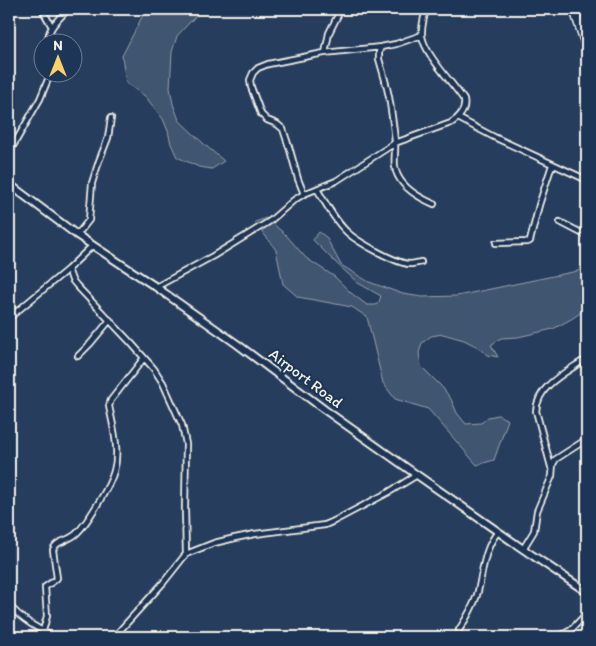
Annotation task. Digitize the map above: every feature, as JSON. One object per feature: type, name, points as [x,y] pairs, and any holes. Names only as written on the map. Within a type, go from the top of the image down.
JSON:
[{"type":"highway","points":[[574,9],[587,48]]},
{"type":"main road","name":"Airport Road","points":[[9,184],[77,235],[156,287],[237,344],[325,410],[587,592]]},
{"type":"street","points":[[42,9],[52,27]]},
{"type":"street","points":[[50,32],[68,9]]},
{"type":"street","points":[[325,53],[330,33],[339,13],[337,9]]},
{"type":"street","points":[[156,287],[213,256],[270,221],[294,200],[336,180],[395,143],[451,123],[458,118],[464,107],[464,100],[424,43],[422,35],[426,9]]},
{"type":"street","points":[[304,194],[283,129],[267,120],[261,114],[251,87],[250,80],[253,73],[263,66],[325,53],[381,48],[422,35]]},
{"type":"street","points":[[381,48],[379,59],[390,102],[395,143],[394,163],[397,175],[410,191],[434,204]]},
{"type":"street","points":[[9,153],[40,99],[46,82]]},
{"type":"street","points":[[77,235],[89,220],[92,183],[108,138],[111,118]]},
{"type":"street","points":[[458,118],[552,165],[587,180]]},
{"type":"street","points":[[496,243],[530,241],[538,205],[552,165]]},
{"type":"street","points":[[317,189],[333,216],[349,234],[362,243],[406,264],[421,262]]},
{"type":"street","points":[[560,222],[587,236]]},
{"type":"street","points":[[9,318],[68,269],[93,245]]},
{"type":"street","points":[[68,269],[76,286],[110,320],[144,358],[163,383],[182,425],[186,444],[186,554]]},
{"type":"street","points":[[9,306],[15,312]]},
{"type":"street","points":[[78,356],[110,320]]},
{"type":"street","points":[[44,637],[43,631],[47,616],[45,587],[57,578],[54,546],[57,543],[72,538],[80,530],[108,486],[114,470],[116,455],[109,406],[110,400],[144,358]]},
{"type":"street","points":[[553,472],[536,411],[536,404],[547,387],[558,377],[581,362]]},
{"type":"street","points":[[523,549],[534,531],[537,511],[553,472],[553,464],[556,459],[587,439]]},
{"type":"street","points":[[114,637],[163,583],[186,554],[235,538],[325,525],[417,475]]},
{"type":"street","points":[[459,630],[468,616],[476,596],[490,543],[498,532]]},
{"type":"street","points":[[9,605],[32,626],[54,637]]},
{"type":"street","points":[[558,637],[571,630],[587,613]]},
{"type":"shaded area","points":[[153,9],[202,9],[177,36],[172,52],[170,88],[179,120],[224,161],[212,169],[199,167],[177,157],[163,119],[145,96],[126,83],[122,56],[143,15]]},
{"type":"shaded area","points":[[266,218],[286,235],[306,258],[335,277],[351,293],[367,305],[376,305],[381,296],[358,283],[313,240],[319,232],[326,237],[341,265],[369,282],[403,294],[422,297],[457,296],[587,269],[587,308],[553,329],[518,337],[501,338],[491,345],[498,357],[488,355],[464,340],[443,334],[431,336],[422,343],[419,353],[421,366],[442,387],[451,399],[457,413],[466,424],[481,423],[488,417],[498,415],[508,420],[494,460],[477,465],[428,409],[395,399],[383,383],[367,317],[352,307],[298,297],[283,284],[276,250],[255,222]]}]
